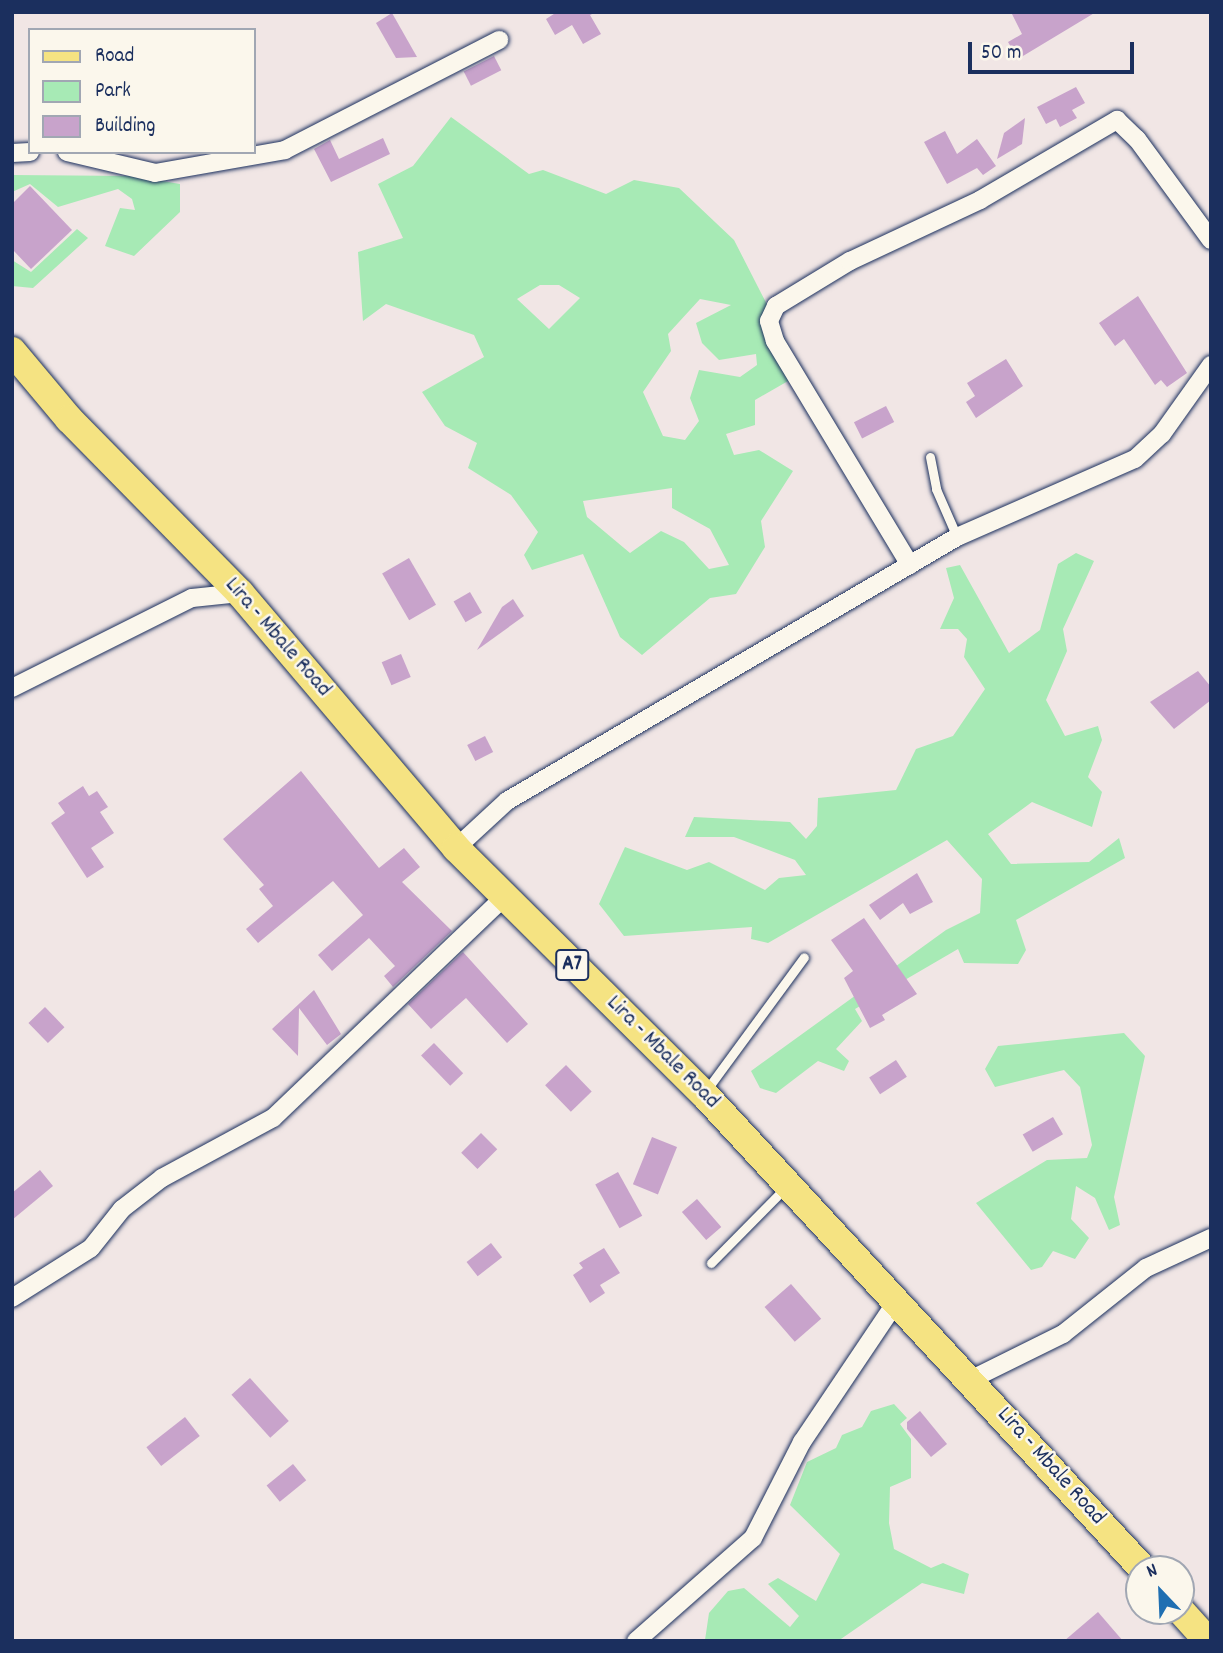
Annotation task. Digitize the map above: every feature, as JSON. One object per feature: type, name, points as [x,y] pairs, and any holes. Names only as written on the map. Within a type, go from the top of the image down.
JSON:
[{"type":"main road","name":"Lira - Mbale Road","points":[[12,352],[69,419],[240,593],[456,848],[503,898],[704,1094],[790,1184],[1130,1555]]},
{"type":"main road","points":[[1194,1625],[1209,1641]]},
{"type":"street","points":[[74,154],[155,173],[285,150],[499,40]]},
{"type":"street","points":[[910,565],[775,341],[768,321],[776,306],[850,261],[980,200],[1118,120],[1137,139],[1211,240]]},
{"type":"street","points":[[456,848],[507,801],[957,537],[1135,458],[1162,434],[1211,365]]},
{"type":"street","points":[[12,688],[192,598],[240,593]]},
{"type":"street","points":[[12,1298],[91,1248],[122,1209],[162,1178],[273,1118],[503,898]]},
{"type":"street","points":[[970,1380],[1063,1335],[1146,1268],[1211,1238]]},
{"type":"street","points":[[636,1641],[753,1538],[802,1442],[898,1299]]},
{"type":"lane","points":[[930,457],[936,489],[957,537]]},
{"type":"lane","points":[[704,1094],[804,957]]},
{"type":"lane","points":[[710,1263],[790,1184]]},
{"type":"green space","points":[[451,117],[529,174],[543,170],[606,194],[634,180],[679,188],[734,240],[802,373],[755,400],[755,425],[726,434],[734,455],[759,450],[793,471],[761,521],[765,547],[736,594],[710,598],[642,655],[620,637],[583,554],[532,570],[524,555],[538,532],[511,495],[468,468],[477,443],[445,426],[422,392],[484,357],[474,335],[386,304],[363,321],[358,252],[403,238],[378,184],[413,166]],"holes":[[[540,285],[559,285],[580,298],[549,329],[517,299]],[[700,299],[731,305],[696,323],[702,343],[719,360],[756,354],[757,365],[740,377],[699,370],[690,398],[699,421],[685,440],[663,436],[643,392],[671,351],[668,334]],[[672,488],[672,508],[710,529],[729,565],[709,569],[684,542],[661,531],[630,553],[587,517],[583,501]]]},
{"type":"green space","points":[[12,175],[133,176],[180,184],[180,212],[134,256],[105,246],[120,208],[135,210],[132,199],[118,189],[58,207],[30,184],[12,192]]},
{"type":"green space","points":[[77,229],[88,238],[33,288],[12,286],[12,260],[31,272]]},
{"type":"green space","points":[[1076,553],[1094,561],[1063,629],[1067,651],[1046,700],[1065,736],[1098,726],[1102,740],[1088,777],[1102,792],[1092,827],[1032,802],[988,834],[1011,864],[1089,862],[1119,838],[1125,858],[1016,920],[1026,950],[1018,964],[964,963],[958,949],[855,1009],[862,1021],[836,1049],[849,1061],[844,1071],[818,1061],[776,1093],[760,1088],[751,1071],[946,930],[980,913],[982,879],[947,840],[768,943],[751,939],[752,927],[624,936],[599,904],[625,847],[687,870],[709,862],[765,890],[779,878],[806,875],[795,860],[734,837],[685,837],[694,817],[790,822],[806,839],[817,826],[818,798],[896,790],[916,749],[953,736],[985,689],[964,657],[967,639],[958,629],[940,629],[954,598],[946,568],[960,565],[1009,653],[1040,630],[1058,564]]},
{"type":"green space","points":[[1124,1033],[1145,1056],[1114,1197],[1120,1225],[1109,1230],[1095,1198],[1076,1186],[1071,1219],[1089,1238],[1075,1259],[1053,1251],[1042,1267],[1031,1270],[976,1203],[1047,1160],[1087,1158],[1092,1145],[1080,1087],[1064,1070],[995,1087],[985,1069],[998,1046]]},
{"type":"green space","points":[[894,1404],[907,1418],[900,1424],[911,1439],[911,1478],[890,1487],[889,1523],[894,1549],[931,1568],[943,1563],[969,1574],[964,1594],[922,1583],[838,1641],[705,1640],[709,1613],[728,1591],[744,1588],[790,1627],[799,1616],[768,1584],[778,1578],[816,1601],[840,1554],[790,1505],[807,1462],[836,1448],[842,1435],[862,1427],[871,1411]]},
{"type":"building","points":[[557,12],[596,12],[590,15],[601,34],[583,44],[572,25],[555,35],[546,19]]},
{"type":"building","points":[[1011,12],[1096,12],[1018,59],[1008,42],[1022,34]]},
{"type":"building","points":[[392,13],[417,57],[396,58],[376,23]]},
{"type":"building","points":[[494,56],[501,70],[471,86],[464,71]]},
{"type":"building","points":[[1076,87],[1085,103],[1072,110],[1077,118],[1060,127],[1056,119],[1046,124],[1037,107]]},
{"type":"building","points":[[1025,118],[1022,144],[997,159],[1004,133]]},
{"type":"building","points":[[945,131],[957,154],[977,139],[996,166],[983,175],[977,168],[947,184],[924,142]]},
{"type":"building","points":[[383,138],[390,154],[331,182],[314,149],[330,140],[339,159]]},
{"type":"building","points":[[30,186],[72,230],[31,269],[12,249],[12,204]]},
{"type":"building","points":[[1138,296],[1187,373],[1167,387],[1161,380],[1155,385],[1124,339],[1115,346],[1099,323]]},
{"type":"building","points":[[1006,359],[1023,386],[976,418],[966,402],[975,396],[967,383]]},
{"type":"building","points":[[886,406],[894,422],[862,438],[854,422]]},
{"type":"building","points":[[409,558],[436,605],[409,620],[382,574]]},
{"type":"building","points":[[470,592],[482,613],[466,622],[454,602]]},
{"type":"building","points":[[513,599],[524,616],[477,650],[502,607]]},
{"type":"building","points":[[401,654],[411,677],[391,685],[382,662]]},
{"type":"building","points":[[1198,671],[1211,687],[1211,700],[1174,729],[1150,702]]},
{"type":"building","points":[[485,736],[493,752],[475,761],[467,745]]},
{"type":"building","points":[[301,771],[379,868],[404,848],[420,867],[402,882],[452,931],[393,987],[384,976],[395,966],[369,938],[332,971],[318,955],[363,915],[333,881],[258,943],[246,929],[273,906],[259,889],[264,885],[223,839]]},
{"type":"building","points":[[83,786],[89,796],[97,791],[108,807],[100,812],[114,833],[91,848],[104,867],[87,878],[51,823],[65,813],[58,803]]},
{"type":"building","points":[[917,873],[933,902],[910,914],[903,903],[880,920],[869,905]]},
{"type":"building","points":[[864,918],[917,994],[882,1015],[885,1020],[870,1028],[844,978],[853,971],[831,940]]},
{"type":"building","points":[[463,952],[528,1024],[507,1043],[466,998],[431,1029],[408,1004]]},
{"type":"building","points":[[314,990],[341,1034],[327,1045],[299,1008],[298,1056],[272,1029]]},
{"type":"building","points":[[45,1007],[64,1027],[48,1043],[28,1023]]},
{"type":"building","points":[[434,1043],[463,1073],[450,1086],[421,1056]]},
{"type":"building","points":[[896,1060],[907,1077],[880,1094],[869,1077]]},
{"type":"building","points":[[566,1065],[592,1092],[571,1112],[545,1085]]},
{"type":"building","points":[[1053,1117],[1063,1134],[1033,1152],[1023,1134]]},
{"type":"building","points":[[481,1133],[497,1149],[477,1169],[461,1153]]},
{"type":"building","points":[[652,1137],[677,1147],[658,1194],[633,1184]]},
{"type":"building","points":[[40,1170],[53,1186],[12,1220],[12,1193]]},
{"type":"building","points":[[618,1172],[642,1216],[620,1228],[595,1185]]},
{"type":"building","points":[[697,1199],[721,1227],[706,1240],[682,1212]]},
{"type":"building","points":[[491,1243],[502,1257],[478,1276],[467,1262]]},
{"type":"building","points":[[604,1248],[620,1273],[600,1285],[605,1293],[590,1303],[573,1275],[583,1268],[579,1263]]},
{"type":"building","points":[[791,1284],[821,1319],[795,1342],[765,1307]]},
{"type":"building","points":[[250,1378],[289,1421],[270,1438],[231,1395]]},
{"type":"building","points":[[920,1411],[947,1444],[931,1457],[907,1429],[907,1422]]},
{"type":"building","points":[[185,1417],[200,1436],[161,1466],[146,1447]]},
{"type":"building","points":[[293,1464],[306,1480],[280,1502],[267,1485]]},
{"type":"building","points":[[1098,1612],[1123,1641],[1064,1641]]}]
